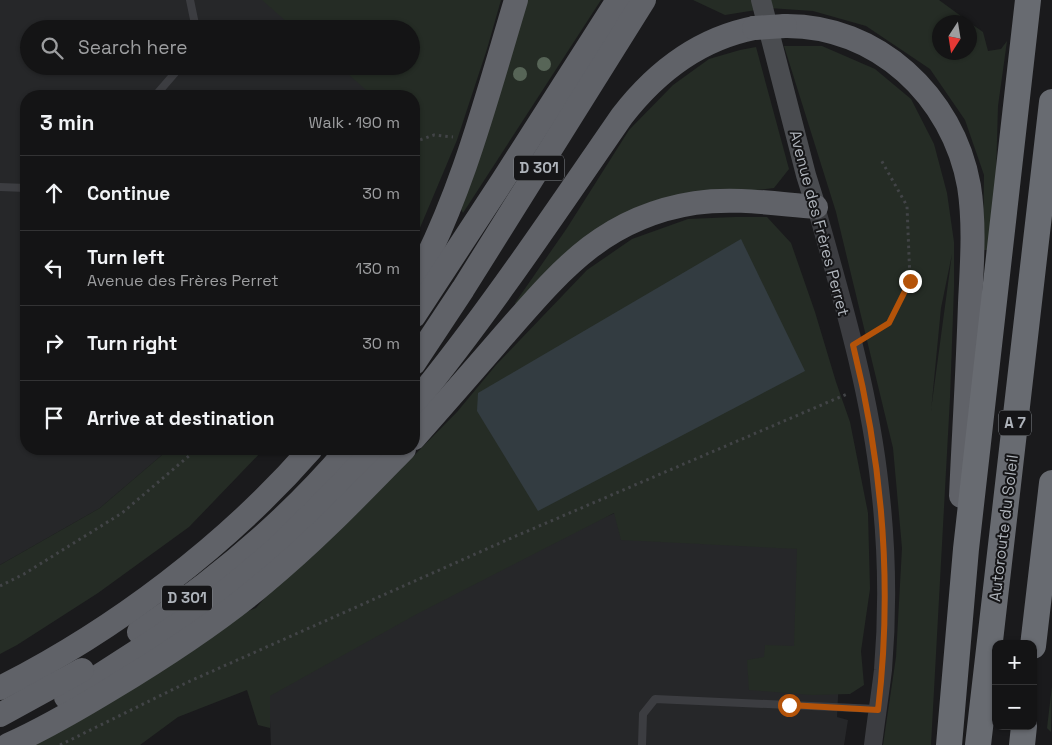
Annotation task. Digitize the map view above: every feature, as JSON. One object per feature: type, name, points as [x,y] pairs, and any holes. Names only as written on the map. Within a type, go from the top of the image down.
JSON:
[{"type":"highway","points":[[420,272],[448,212],[474,138],[516,0]]},
{"type":"highway","name":"D 301","points":[[420,307],[618,0]]},
{"type":"highway","name":"D 301","points":[[420,354],[644,0]]},
{"type":"highway","points":[[949,745],[966,549],[1028,0]]},
{"type":"highway","points":[[420,396],[500,292],[622,116],[636,99],[670,66],[718,38],[754,28],[785,26],[809,27],[828,31],[859,42],[889,58],[918,82],[942,115],[960,152],[969,187],[972,237],[960,522],[966,549]]},
{"type":"highway","name":"Autoroute du Soleil","points":[[978,745],[1052,102]]},
{"type":"highway","points":[[420,431],[548,285],[578,256],[604,237],[639,218],[670,208],[697,203],[751,202],[816,207]]},
{"type":"highway","name":"D 301","points":[[0,688],[83,640],[174,576],[204,552],[260,501],[305,455]]},
{"type":"highway","name":"D 301","points":[[0,715],[104,656],[194,593],[267,533],[343,455]]},
{"type":"highway","points":[[0,731],[76,691],[184,621],[230,588],[274,551],[369,455]]},
{"type":"highway","points":[[8,745],[85,705],[153,664],[233,608],[265,583],[326,528],[398,455]]},
{"type":"highway","points":[[1034,640],[1052,483]]},
{"type":"highway","points":[[1022,745],[1024,730]]},
{"type":"main road","name":"Avenue des Frères Perret","points":[[761,0],[816,207]]},
{"type":"street","name":"Avenue des Frères Perret","points":[[816,207],[864,387],[880,487],[885,568],[885,625],[883,670],[873,745]]},
{"type":"lane","points":[[190,0],[194,20]]},
{"type":"lane","points":[[160,90],[173,75]]},
{"type":"lane","points":[[0,187],[20,188]]},
{"type":"lane","points":[[642,745],[643,714],[655,699],[878,710]]},
{"type":"path","points":[[420,140],[434,135],[474,138]]},
{"type":"path","points":[[853,345],[889,323],[910,281],[908,206],[880,158]]},
{"type":"path","points":[[60,745],[188,682],[491,546],[864,387]]},
{"type":"path","points":[[0,586],[24,574],[122,513],[190,455]]},
{"type":"shaded area","points":[[0,0],[477,0],[418,90],[20,90],[20,455],[162,455],[100,508],[0,565]]},
{"type":"shaded area","points":[[262,0],[501,0],[457,140],[420,228],[420,90],[366,90],[349,75],[420,75],[420,20],[285,20]]},
{"type":"shaded area","points":[[525,0],[601,0],[463,213],[459,206]]},
{"type":"shaded area","points":[[693,0],[939,0],[959,15],[932,15],[932,60],[977,60],[977,28],[983,32],[988,51],[1001,49],[1007,41],[998,106],[996,175],[989,250],[983,250],[984,175],[965,120],[930,69],[866,26],[813,11],[769,8],[725,15]]},
{"type":"shaded area","points":[[784,46],[822,46],[875,69],[911,99],[934,144],[947,193],[954,242],[954,287],[950,398],[931,745],[883,745],[896,657],[902,548],[893,448],[836,212]],"holes":[[[952,254],[931,407],[941,308]]]},
{"type":"shaded area","points":[[756,47],[789,169],[774,188],[695,191],[647,203],[610,224],[518,306],[515,303],[567,228],[629,130],[673,85],[709,59]]},
{"type":"shaded area","points":[[767,217],[791,243],[850,422],[868,513],[870,589],[861,651],[864,685],[850,694],[812,695],[749,690],[747,660],[764,657],[765,645],[794,646],[797,549],[621,540],[614,513],[417,614],[270,696],[270,728],[258,725],[247,690],[178,717],[140,745],[33,745],[69,727],[236,616],[256,608],[285,574],[352,518],[414,455],[420,455],[420,449],[457,412],[496,365],[587,270],[632,239],[688,219]]},
{"type":"shaded area","points":[[741,239],[805,371],[538,511],[477,411],[478,393]]},
{"type":"shaded area","points":[[162,455],[258,455],[189,527],[98,593],[0,654],[0,565],[100,508]]},
{"type":"shaded area","points":[[615,513],[798,549],[839,677],[837,717],[848,720],[844,745],[271,745],[269,696],[280,652]]},
{"type":"shaded area","points":[[1052,686],[1051,732],[1047,728]]},
{"type":"route","points":[[789,705],[878,710],[883,670],[885,625],[883,526],[873,436],[864,387],[853,345],[889,323],[910,281]]}]
